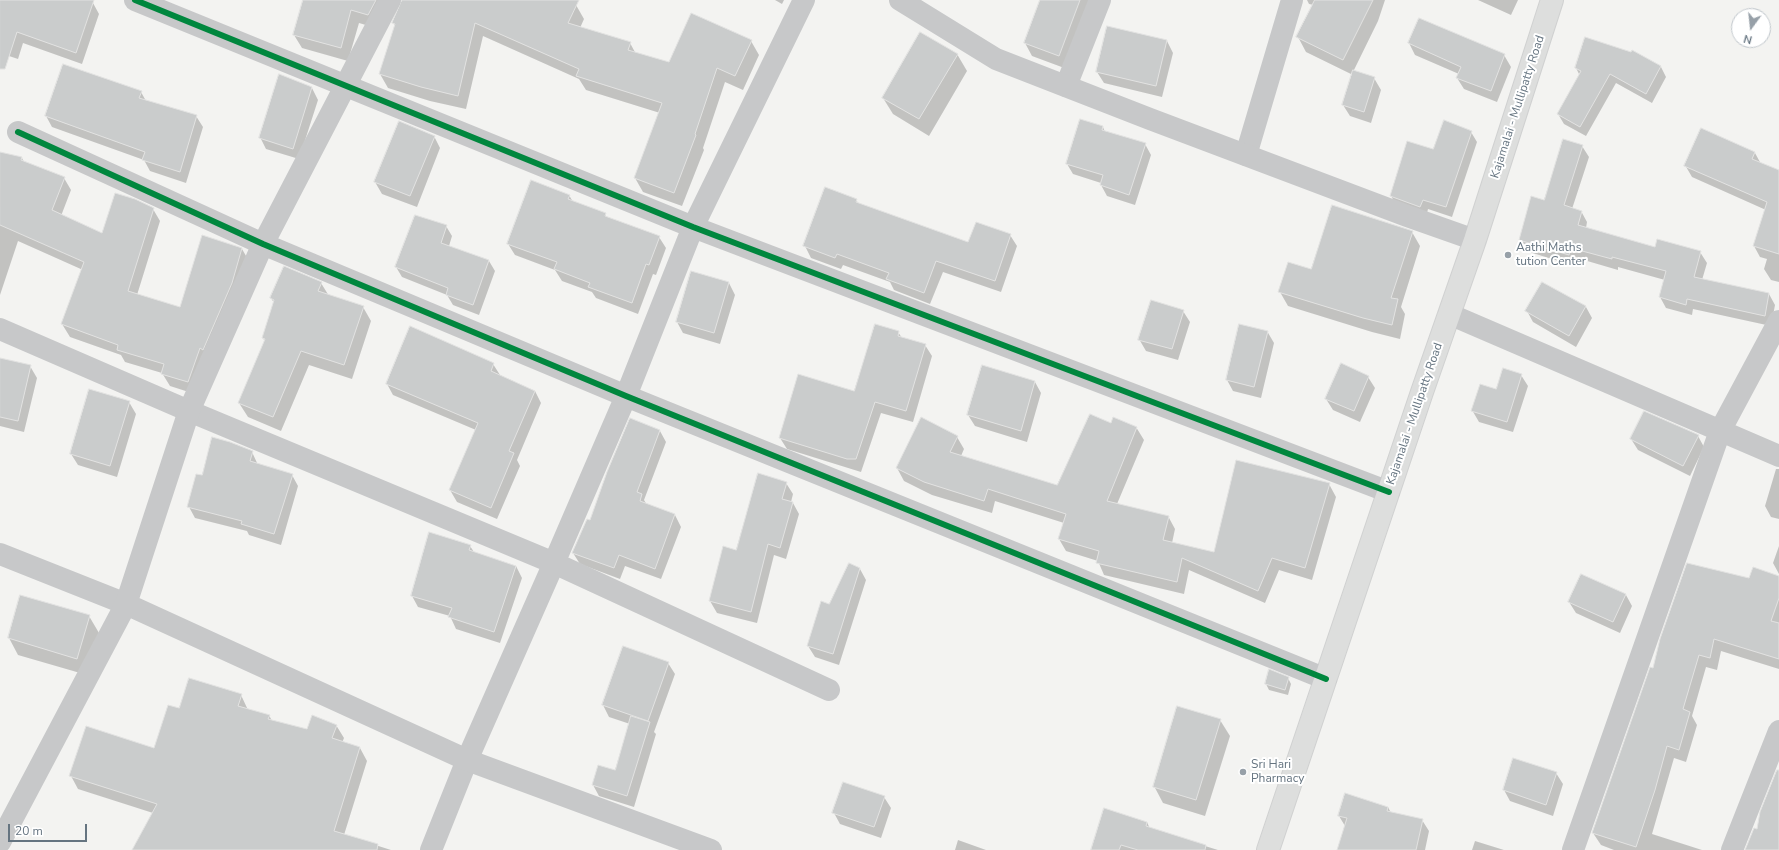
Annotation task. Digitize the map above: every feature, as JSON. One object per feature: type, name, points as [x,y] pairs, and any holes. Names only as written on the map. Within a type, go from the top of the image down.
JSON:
[{"type":"main road","name":"Kajamalai - Mullipatty Road","points":[[1268,850],[1475,240],[1552,0]]},
{"type":"street","points":[[135,0],[693,227],[1389,492]]},
{"type":"street","points":[[0,842],[126,604],[189,412],[262,244],[390,0]]},
{"type":"street","points":[[431,850],[468,760],[626,396],[693,227],[804,0]]},
{"type":"street","points":[[900,0],[996,59],[1246,156],[1475,240]]},
{"type":"street","points":[[1066,86],[1100,0]]},
{"type":"street","points":[[1246,156],[1292,0]]},
{"type":"street","points":[[18,132],[262,244],[626,396],[1326,679]]},
{"type":"street","points":[[1449,314],[1779,456]]},
{"type":"street","points":[[1573,850],[1720,430],[1779,321]]},
{"type":"street","points":[[0,329],[189,412],[554,563],[829,690]]},
{"type":"street","points":[[0,554],[126,604],[468,760],[711,850]]},
{"type":"street","points":[[1732,850],[1779,731]]},
{"type":"building","points":[[0,0],[94,0],[76,53],[17,32],[5,69],[0,69]]},
{"type":"building","points":[[303,0],[376,0],[368,15],[351,10],[341,48],[293,35]]},
{"type":"building","points":[[402,0],[579,0],[568,23],[631,42],[628,50],[669,62],[691,13],[752,40],[735,76],[717,68],[695,134],[696,135],[674,193],[634,178],[662,103],[576,76],[579,69],[475,23],[458,96],[421,87],[379,74],[395,24],[392,23]]},
{"type":"building","points":[[1040,0],[1080,0],[1059,56],[1024,43]]},
{"type":"building","points":[[1315,0],[1373,0],[1343,60],[1296,37]]},
{"type":"building","points":[[1419,18],[1505,54],[1491,91],[1456,78],[1461,67],[1408,43]]},
{"type":"building","points":[[1107,26],[1167,40],[1156,86],[1096,72]]},
{"type":"building","points":[[920,32],[958,54],[919,119],[882,98]]},
{"type":"building","points":[[1585,37],[1631,52],[1632,50],[1661,66],[1646,94],[1610,74],[1580,127],[1557,114],[1581,71],[1575,68]]},
{"type":"building","points":[[63,64],[142,91],[139,98],[197,115],[180,172],[142,160],[145,152],[45,116]]},
{"type":"building","points":[[1353,70],[1375,77],[1364,112],[1342,105]]},
{"type":"building","points":[[279,74],[312,87],[293,149],[259,138]]},
{"type":"building","points":[[1080,119],[1103,126],[1102,130],[1146,143],[1129,195],[1100,185],[1103,175],[1066,164]]},
{"type":"building","points":[[1444,120],[1472,131],[1446,207],[1423,200],[1420,207],[1390,196],[1407,141],[1433,149]]},
{"type":"building","points":[[399,121],[435,136],[410,196],[374,182]]},
{"type":"building","points":[[1701,128],[1755,152],[1752,159],[1779,170],[1779,254],[1753,246],[1767,202],[1684,166]]},
{"type":"building","points":[[1563,139],[1583,145],[1564,205],[1582,211],[1578,225],[1655,247],[1657,239],[1701,251],[1694,277],[1769,293],[1765,316],[1687,299],[1686,305],[1659,297],[1666,271],[1571,248],[1569,255],[1519,240],[1531,196],[1544,200]]},
{"type":"building","points":[[0,152],[22,157],[21,160],[65,177],[52,210],[102,233],[115,193],[135,199],[154,208],[128,291],[180,307],[202,235],[242,248],[232,283],[203,350],[200,348],[188,382],[161,374],[164,364],[117,350],[118,345],[61,324],[84,262],[0,225]]},
{"type":"building","points":[[531,180],[570,195],[568,199],[606,213],[605,216],[660,236],[649,265],[646,264],[632,303],[588,287],[590,283],[554,269],[557,262],[507,244]]},
{"type":"building","points":[[825,187],[857,199],[856,202],[968,242],[976,222],[1011,234],[995,281],[936,261],[924,293],[886,279],[889,273],[837,254],[835,258],[803,246]]},
{"type":"building","points":[[1332,205],[1413,231],[1391,298],[1398,299],[1392,325],[1363,318],[1278,292],[1288,262],[1311,269]]},
{"type":"building","points":[[415,215],[447,225],[441,243],[489,260],[473,305],[446,295],[448,288],[395,267]]},
{"type":"building","points":[[284,266],[322,282],[318,291],[364,306],[344,365],[301,351],[273,417],[238,403],[265,339],[262,338],[274,300],[270,298]]},
{"type":"building","points":[[691,271],[729,282],[714,333],[676,322]]},
{"type":"building","points":[[1542,282],[1586,306],[1569,336],[1525,311]]},
{"type":"building","points":[[1151,300],[1184,310],[1172,349],[1138,340]]},
{"type":"building","points":[[875,324],[899,331],[898,336],[926,344],[906,411],[875,402],[856,459],[847,459],[779,438],[798,374],[854,391]]},
{"type":"building","points":[[1239,324],[1268,331],[1254,387],[1226,380]]},
{"type":"building","points":[[410,326],[494,363],[491,371],[535,391],[509,451],[514,453],[491,508],[449,490],[478,423],[386,384]]},
{"type":"building","points":[[0,358],[31,365],[18,421],[0,417]]},
{"type":"building","points":[[1341,363],[1369,376],[1354,411],[1325,399]]},
{"type":"building","points":[[982,365],[1035,381],[1021,431],[967,415]]},
{"type":"building","points":[[1503,368],[1522,374],[1507,422],[1471,411],[1480,384],[1496,389]]},
{"type":"building","points":[[89,389],[130,401],[110,466],[70,454]]},
{"type":"building","points":[[1644,411],[1699,435],[1683,466],[1630,439]]},
{"type":"building","points":[[1090,414],[1111,423],[1113,417],[1137,427],[1107,501],[1169,516],[1163,540],[1214,552],[1236,460],[1330,483],[1305,568],[1272,558],[1258,591],[1182,558],[1177,582],[1096,563],[1099,551],[1058,539],[1066,514],[988,489],[984,501],[924,482],[896,468],[921,417],[958,436],[950,452],[1057,485]]},
{"type":"building","points":[[630,418],[660,430],[637,492],[642,494],[640,501],[675,514],[655,569],[619,555],[614,568],[572,553],[587,519],[590,520],[607,472]]},
{"type":"building","points":[[212,437],[253,451],[250,461],[293,474],[274,534],[241,524],[242,521],[187,507],[196,474],[202,475]]},
{"type":"building","points":[[758,473],[787,482],[782,499],[793,502],[780,548],[768,544],[751,612],[709,601],[723,546],[736,550]]},
{"type":"building","points":[[429,532],[471,545],[469,550],[516,566],[494,632],[448,617],[452,608],[411,596]]},
{"type":"building","points":[[849,563],[860,568],[833,654],[807,646],[821,601],[829,604]]},
{"type":"building","points":[[1687,563],[1749,578],[1753,567],[1779,576],[1779,598],[1771,621],[1779,623],[1779,659],[1714,639],[1710,658],[1699,655],[1683,709],[1690,712],[1679,750],[1667,746],[1655,790],[1636,847],[1592,833],[1650,667],[1653,668],[1660,639]]},
{"type":"building","points":[[1581,574],[1626,594],[1613,622],[1568,602]]},
{"type":"building","points":[[20,595],[90,615],[77,659],[8,638]]},
{"type":"building","points":[[623,646],[669,662],[648,721],[602,705]]},
{"type":"building","points":[[1269,669],[1289,677],[1285,690],[1265,684]]},
{"type":"building","points":[[189,678],[242,694],[238,706],[270,715],[268,719],[307,729],[312,715],[337,725],[332,738],[360,747],[334,831],[378,844],[377,850],[132,850],[157,804],[69,776],[86,726],[154,748],[168,705],[179,708]]},
{"type":"building","points":[[1177,706],[1221,719],[1196,800],[1153,787]]},
{"type":"building","points":[[631,716],[650,722],[627,796],[592,785],[598,765],[615,770]]},
{"type":"building","points":[[1513,758],[1557,772],[1546,805],[1503,790]]},
{"type":"building","points":[[1777,770],[1779,770],[1779,850],[1745,850],[1754,828],[1757,829],[1760,812]]},
{"type":"building","points":[[843,782],[885,796],[874,827],[832,813]]},
{"type":"building","points":[[1345,793],[1388,807],[1387,811],[1423,819],[1416,850],[1337,850],[1347,818],[1338,816]]},
{"type":"building","points":[[1104,808],[1147,822],[1146,826],[1206,845],[1205,850],[1138,850],[1121,845],[1119,850],[1091,850]]},
{"type":"cycle path","points":[[135,0],[693,227],[1389,492]]},
{"type":"cycle path","points":[[18,132],[263,244],[626,396],[1326,679]]},
{"type":"place","name":"Aathi Maths tution Center","points":[[1508,255]]},
{"type":"place","name":"Sri Hari Pharmacy","points":[[1243,772]]}]
